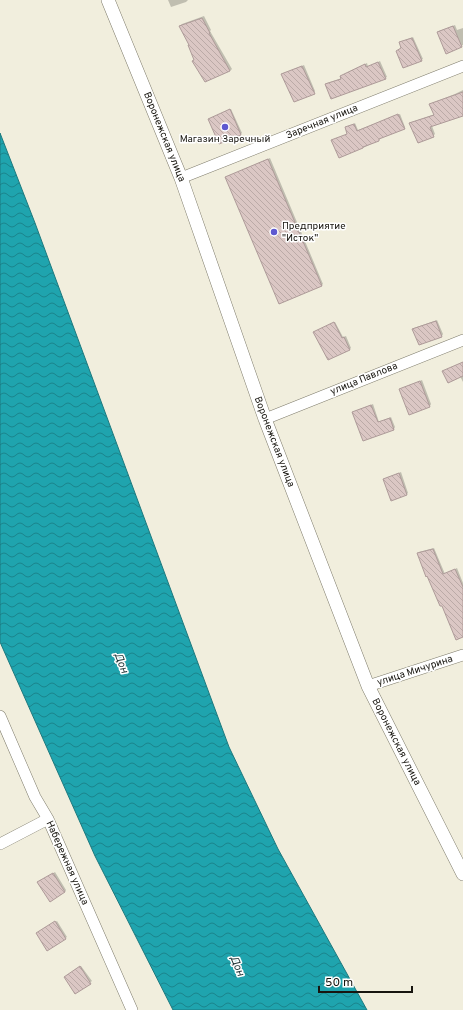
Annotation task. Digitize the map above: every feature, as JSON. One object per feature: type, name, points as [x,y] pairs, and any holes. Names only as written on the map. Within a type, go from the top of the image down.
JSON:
[{"type":"street","name":"Воронежская улица","points":[[108,0],[180,178],[265,419],[368,686],[463,874]]},
{"type":"street","name":"Заречная улица","points":[[180,178],[463,66]]},
{"type":"street","name":"улица Павлова","points":[[265,419],[463,340]]},
{"type":"street","name":"улица Мичурина","points":[[368,686],[463,655]]},
{"type":"street","name":"Набережная улица","points":[[0,716],[35,797],[48,819],[132,1010]]},
{"type":"street","points":[[0,844],[48,819]]},
{"type":"water","name":"Дон","points":[[0,133],[35,223],[229,747],[278,849],[367,1010],[173,1010],[95,856],[0,642]]},
{"type":"building","points":[[202,18],[230,71],[205,82],[192,61],[194,60],[189,45],[179,26]]},
{"type":"building","points":[[453,26],[462,47],[446,54],[437,32]]},
{"type":"building","points":[[412,38],[422,61],[403,68],[396,51],[401,48],[399,42]]},
{"type":"building","points":[[378,62],[386,79],[331,99],[325,84],[341,79],[340,76],[365,64],[366,67]]},
{"type":"building","points":[[302,66],[315,94],[294,102],[281,74]]},
{"type":"building","points":[[463,92],[463,116],[430,127],[434,137],[418,143],[409,123],[434,115],[429,104]]},
{"type":"building","name":"Магазин Заречный","points":[[230,109],[241,135],[219,144],[208,119]]},
{"type":"building","points":[[398,114],[405,129],[379,139],[379,141],[339,158],[331,140],[347,134],[345,127],[354,124],[357,131]]},
{"type":"building","name":"Предприятие \"Исток\"","points":[[268,159],[322,286],[279,304],[225,177]]},
{"type":"building","points":[[436,321],[442,337],[419,345],[412,329]]},
{"type":"building","points":[[334,322],[342,338],[344,337],[350,350],[328,360],[313,332]]},
{"type":"building","points":[[463,362],[463,376],[448,383],[442,371]]},
{"type":"building","points":[[420,381],[430,407],[409,415],[399,389]]},
{"type":"building","points":[[371,405],[378,422],[390,418],[394,430],[363,441],[352,412]]},
{"type":"building","points":[[399,473],[407,495],[391,501],[383,479]]},
{"type":"building","points":[[433,549],[443,574],[455,569],[463,587],[463,637],[456,640],[442,606],[440,606],[427,576],[426,577],[417,553]]},
{"type":"building","points":[[53,873],[65,892],[50,902],[37,882]]},
{"type":"building","points":[[55,921],[66,939],[47,951],[36,933]]},
{"type":"building","points":[[80,966],[91,984],[75,994],[64,977]]},
{"type":"place","name":"Магазин Заречный","points":[[225,127]]},
{"type":"place","name":"Предприятие \"Исток\"","points":[[274,232]]}]
